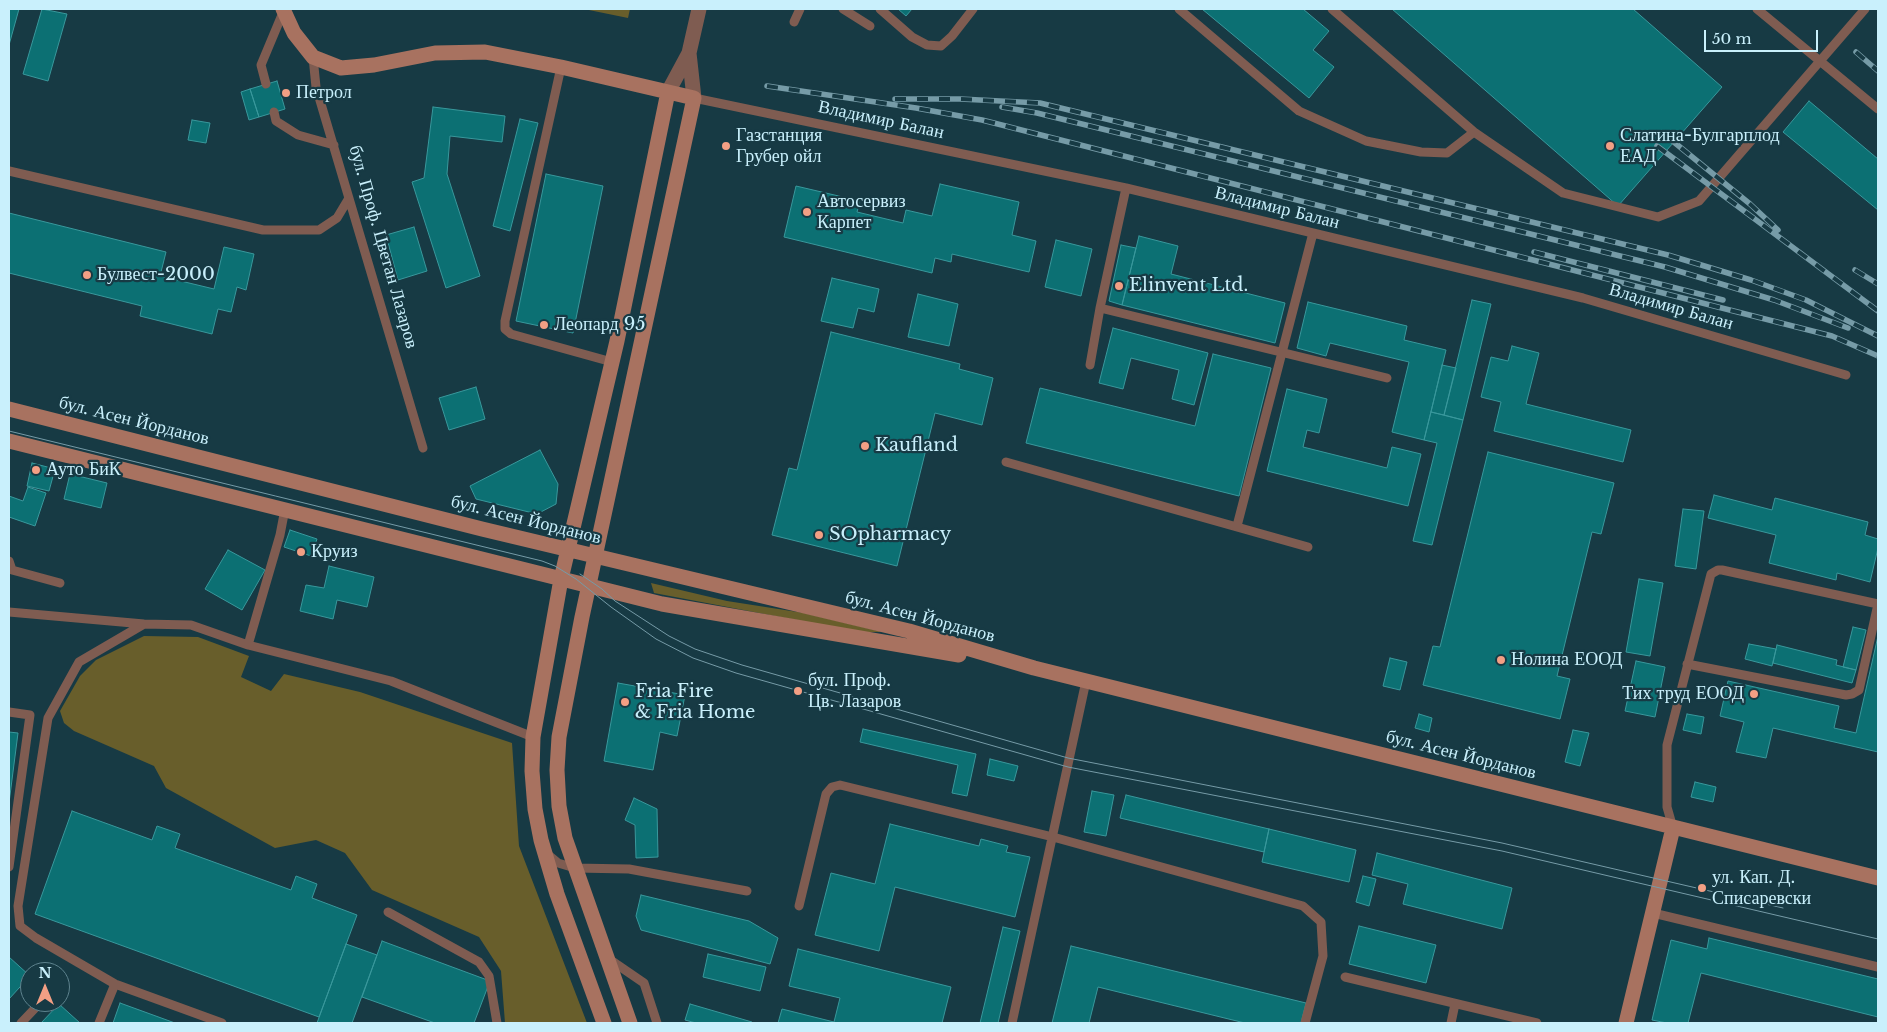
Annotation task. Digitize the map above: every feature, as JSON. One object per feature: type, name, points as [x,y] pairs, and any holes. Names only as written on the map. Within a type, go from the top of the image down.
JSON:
[{"type":"main road","points":[[284,9],[294,33],[313,57],[341,68],[374,65],[435,53],[486,52],[561,67],[694,98],[559,737],[557,770],[559,806],[566,838],[630,1023]]},
{"type":"main road","points":[[604,1023],[557,894],[544,851],[535,809],[532,771],[533,737],[561,578],[612,362],[668,92]]},
{"type":"main road","name":"бул. Асен Йорданов","points":[[9,408],[568,550],[908,631],[1034,668],[1878,878]]},
{"type":"main road","name":"бул. Асен Йорданов","points":[[9,441],[671,606],[1034,668]]},
{"type":"main road","points":[[1626,1023],[1673,828]]},
{"type":"street","points":[[668,92],[689,53],[699,9]]},
{"type":"street","points":[[689,53],[694,98]]},
{"type":"lane","points":[[266,84],[261,65],[284,9]]},
{"type":"lane","points":[[794,22],[800,9]]},
{"type":"lane","points":[[844,9],[870,26]]},
{"type":"lane","points":[[880,9],[912,37],[926,45],[940,46],[952,36],[973,9]]},
{"type":"lane","points":[[1179,9],[1299,111],[1366,141],[1421,152],[1447,153],[1474,132]]},
{"type":"lane","points":[[1332,9],[1474,132],[1563,193],[1658,217],[1699,201],[1865,9]]},
{"type":"lane","points":[[1757,9],[1878,109]]},
{"type":"lane","points":[[1852,9],[1858,16]]},
{"type":"lane","name":"бул. Проф. Цветан Лазаров","points":[[313,57],[316,87],[423,448]]},
{"type":"lane","points":[[561,67],[504,321],[506,330],[511,334],[612,362]]},
{"type":"lane","name":"Владимир Балан","points":[[694,98],[1126,188],[1583,298],[1846,375]]},
{"type":"lane","points":[[274,112],[276,121],[298,135],[334,145]]},
{"type":"lane","points":[[9,170],[263,230],[319,230],[337,218],[349,198]]},
{"type":"lane","points":[[1090,365],[1100,308],[1126,188]]},
{"type":"lane","points":[[1237,526],[1313,233]]},
{"type":"lane","points":[[1100,308],[1387,378]]},
{"type":"lane","points":[[1006,462],[1308,547]]},
{"type":"lane","points":[[248,645],[280,535],[285,509]]},
{"type":"lane","points":[[9,561],[12,570],[60,583]]},
{"type":"lane","points":[[1673,828],[1667,807],[1668,745],[1709,578],[1711,574],[1718,570],[1878,604],[1858,690],[1852,694],[1846,695],[1688,664]]},
{"type":"lane","points":[[9,612],[144,624],[191,625],[248,645],[391,681],[533,737]]},
{"type":"lane","points":[[144,624],[79,662],[48,718],[18,906],[20,926],[36,938],[115,984],[222,1023]]},
{"type":"lane","points":[[1012,1023],[1086,681]]},
{"type":"lane","points":[[9,712],[30,715],[9,867]]},
{"type":"lane","points":[[799,906],[826,794],[836,785],[1053,837],[1303,906],[1321,922],[1324,956],[1305,1023]]},
{"type":"lane","points":[[544,851],[558,863],[575,868],[629,869],[747,891]]},
{"type":"lane","points":[[388,912],[479,962],[489,976],[497,1023]]},
{"type":"lane","points":[[1652,913],[1878,967]]},
{"type":"lane","points":[[607,958],[644,983],[657,1023]]},
{"type":"lane","points":[[1345,977],[1537,1023]]},
{"type":"lane","points":[[99,1023],[115,984]]},
{"type":"lane","points":[[1451,1023],[1456,1004]]},
{"type":"lane","points":[[21,1023],[31,1012]]},
{"type":"shaded area","points":[[584,9],[630,9],[628,18]]},
{"type":"shaded area","points":[[651,583],[727,601],[804,613],[883,632],[859,632],[654,593]]},
{"type":"shaded area","points":[[144,636],[198,637],[249,656],[241,677],[271,691],[284,674],[360,692],[512,743],[519,846],[587,1023],[505,1023],[501,971],[479,937],[372,890],[345,853],[316,840],[275,848],[166,788],[154,766],[74,731],[64,723],[60,711],[80,676],[96,660]]},
{"type":"building","points":[[9,9],[19,9],[9,45]]},
{"type":"building","points":[[42,9],[67,14],[48,81],[23,74]]},
{"type":"building","points":[[898,9],[912,9],[906,16]]},
{"type":"building","points":[[1202,9],[1303,9],[1329,31],[1313,50],[1334,67],[1309,98]]},
{"type":"building","name":"Слатина-Булгарплод ЕАД","points":[[1392,9],[1633,9],[1722,87],[1618,206]]},
{"type":"building","points":[[277,81],[285,109],[259,117],[250,89]]},
{"type":"building","points":[[250,89],[259,117],[249,120],[241,92]]},
{"type":"building","points":[[1809,101],[1878,159],[1878,210],[1783,132]]},
{"type":"building","points":[[433,107],[505,116],[502,142],[450,136],[447,174],[480,276],[446,288],[412,182],[424,178]]},
{"type":"building","points":[[520,119],[538,123],[510,231],[493,226]]},
{"type":"building","points":[[192,120],[210,123],[206,143],[188,140]]},
{"type":"building","points":[[546,174],[603,186],[573,333],[516,321]]},
{"type":"building","points":[[940,184],[1019,202],[1012,235],[1036,241],[1029,272],[952,254],[951,262],[935,258],[932,273],[784,237],[796,186],[860,201],[857,212],[903,223],[906,210],[932,216]]},
{"type":"building","name":"Булвест-2000","points":[[9,213],[166,252],[160,276],[214,289],[224,247],[254,254],[246,290],[237,287],[231,312],[218,309],[212,334],[140,316],[142,306],[9,273]]},
{"type":"building","points":[[414,227],[427,271],[398,280],[386,235]]},
{"type":"building","points":[[1139,236],[1178,246],[1171,274],[1285,303],[1275,343],[1122,305]]},
{"type":"building","points":[[1056,240],[1092,249],[1081,296],[1045,287]]},
{"type":"building","name":"Elinvent Ltd.","points":[[1121,245],[1136,248],[1122,305],[1109,301]]},
{"type":"building","points":[[832,278],[879,289],[874,312],[858,308],[853,328],[821,321]]},
{"type":"building","points":[[918,294],[958,304],[949,346],[908,337]]},
{"type":"building","points":[[1472,300],[1491,304],[1463,420],[1444,415]]},
{"type":"building","points":[[1308,302],[1407,326],[1404,340],[1446,350],[1424,440],[1392,432],[1409,362],[1330,343],[1326,356],[1297,348]]},
{"type":"building","points":[[1113,328],[1208,353],[1194,405],[1172,399],[1179,370],[1131,358],[1123,389],[1099,383]]},
{"type":"building","name":"Kaufland","points":[[831,332],[960,364],[959,369],[993,378],[982,425],[935,413],[897,566],[772,535],[789,468],[797,470]]},
{"type":"building","points":[[1512,346],[1539,353],[1526,404],[1631,430],[1623,462],[1494,431],[1501,402],[1481,397],[1491,357],[1508,361]]},
{"type":"building","points":[[1213,354],[1271,368],[1239,496],[1026,443],[1040,388],[1195,426]]},
{"type":"building","points":[[1442,365],[1456,368],[1444,415],[1431,412]]},
{"type":"building","points":[[476,387],[485,419],[449,430],[439,398]]},
{"type":"building","points":[[1287,389],[1327,399],[1319,433],[1307,430],[1303,447],[1387,468],[1392,447],[1421,454],[1408,506],[1267,471]]},
{"type":"building","points":[[1431,412],[1463,420],[1432,545],[1413,541],[1437,443],[1424,440]]},
{"type":"building","points":[[540,450],[558,484],[556,504],[537,514],[476,499],[470,486]]},
{"type":"building","points":[[1488,452],[1614,483],[1601,534],[1592,532],[1557,676],[1570,679],[1560,719],[1423,685],[1433,646],[1440,647]]},
{"type":"building","points":[[32,463],[55,469],[49,491],[27,486]]},
{"type":"building","points":[[70,474],[107,483],[101,508],[64,499]]},
{"type":"building","points":[[28,487],[46,493],[35,526],[9,517],[9,496],[23,501]]},
{"type":"building","points":[[1714,495],[1772,510],[1775,498],[1868,522],[1865,535],[1878,539],[1878,548],[1870,582],[1837,573],[1836,580],[1769,563],[1776,535],[1708,518]]},
{"type":"building","points":[[1683,509],[1704,511],[1696,569],[1675,566]]},
{"type":"building","points":[[290,530],[317,539],[311,556],[284,547]]},
{"type":"building","points":[[228,550],[265,570],[242,610],[205,589]]},
{"type":"building","points":[[329,566],[374,577],[367,607],[337,600],[333,619],[300,611],[306,585],[324,588]]},
{"type":"building","points":[[1639,579],[1663,583],[1650,656],[1626,652]]},
{"type":"building","points":[[1853,627],[1866,630],[1856,670],[1843,667]]},
{"type":"building","name":"Тих труд ЕООД","points":[[1878,636],[1878,752],[1773,728],[1766,758],[1736,752],[1744,722],[1720,716],[1728,681],[1839,706],[1834,728],[1856,733]]},
{"type":"building","points":[[1749,644],[1776,649],[1772,666],[1745,659]]},
{"type":"building","points":[[1777,645],[1837,660],[1836,665],[1856,670],[1852,683],[1773,663]]},
{"type":"building","points":[[1390,658],[1407,662],[1400,690],[1383,686]]},
{"type":"building","points":[[1636,661],[1665,667],[1655,717],[1625,711]]},
{"type":"building","points":[[618,683],[685,695],[677,736],[660,732],[653,770],[604,761]]},
{"type":"building","points":[[1419,714],[1432,718],[1429,732],[1415,728]]},
{"type":"building","points":[[1687,714],[1704,717],[1701,734],[1683,730]]},
{"type":"building","points":[[863,729],[976,754],[967,796],[952,793],[958,765],[860,742]]},
{"type":"building","points":[[1573,730],[1589,733],[1580,766],[1565,762]]},
{"type":"building","points":[[9,732],[18,733],[9,803]]},
{"type":"building","points":[[990,759],[1018,766],[1014,781],[987,775]]},
{"type":"building","points":[[1695,782],[1716,787],[1713,802],[1691,797]]},
{"type":"building","points":[[1092,791],[1114,795],[1106,836],[1084,832]]},
{"type":"building","points":[[1126,795],[1269,829],[1264,852],[1120,818]]},
{"type":"building","points":[[634,798],[657,809],[658,857],[636,858],[635,825],[625,820]]},
{"type":"building","points":[[72,811],[152,840],[157,826],[180,834],[175,848],[291,890],[296,876],[317,884],[312,898],[357,915],[319,1017],[35,914]]},
{"type":"building","points":[[890,824],[979,846],[981,839],[1008,846],[1006,852],[1030,857],[1015,917],[895,887],[879,951],[815,935],[831,873],[875,884]]},
{"type":"building","points":[[1269,829],[1356,850],[1349,882],[1262,862]]},
{"type":"building","points":[[1377,853],[1512,888],[1502,929],[1403,904],[1408,884],[1372,875]]},
{"type":"building","points":[[1363,876],[1376,879],[1369,906],[1356,902]]},
{"type":"building","points":[[641,895],[749,921],[778,938],[770,964],[641,930],[636,916]]},
{"type":"building","points":[[1359,926],[1436,945],[1426,983],[1349,964]]},
{"type":"building","points":[[1003,927],[1020,931],[998,1023],[980,1023]]},
{"type":"building","points":[[1709,938],[1878,979],[1878,1017],[1701,973],[1688,1023],[1667,1023],[1652,1020],[1671,940],[1707,949]]},
{"type":"building","points":[[382,941],[490,981],[474,1023],[435,1023],[362,997]]},
{"type":"building","points":[[346,944],[377,955],[352,1023],[317,1023]]},
{"type":"building","points":[[1071,946],[1306,1003],[1301,1023],[1245,1023],[1098,987],[1089,1023],[1052,1023]]},
{"type":"building","points":[[798,949],[951,987],[942,1023],[778,1023],[782,1009],[834,1022],[840,998],[789,986]]},
{"type":"building","points":[[708,954],[766,967],[760,991],[703,977]]},
{"type":"building","points":[[9,957],[20,967],[20,987],[9,999]]},
{"type":"building","points":[[120,1003],[175,1023],[113,1023]]},
{"type":"building","points":[[690,1004],[752,1022],[696,1023],[685,1020]]},
{"type":"building","points":[[51,1012],[68,1012],[80,1023],[41,1023]]},
{"type":"tram line","points":[[9,431],[542,561],[555,566],[576,579],[656,639],[693,658],[736,673],[1068,767],[1502,851],[1878,939]]},
{"type":"tram line","points":[[580,574],[602,589],[615,601],[669,636],[695,649],[742,665],[1068,758],[1502,843],[1783,908]]},
{"type":"railway","points":[[1856,52],[1878,71]]},
{"type":"railway","points":[[767,86],[916,108],[982,120],[1832,336],[1878,356]]},
{"type":"railway","points":[[895,99],[960,99],[1040,103],[1668,255],[1751,280],[1806,300],[1878,336]]},
{"type":"railway","points":[[1002,107],[1037,113],[1665,267],[1774,300],[1848,328]]},
{"type":"railway","points":[[1664,134],[1750,204],[1778,230]]},
{"type":"railway","points":[[1657,146],[1878,311]]},
{"type":"railway","points":[[1534,252],[1723,300]]},
{"type":"railway","points":[[1855,270],[1878,284]]},
{"type":"place","name":"Петрол","points":[[286,93]]},
{"type":"place","name":"Газстанция Грубер ойл","points":[[726,146]]},
{"type":"place","name":"Слатина-Булгарплод ЕАД","points":[[1610,146]]},
{"type":"place","name":"Автосервиз Карпет","points":[[807,212]]},
{"type":"place","name":"Булвест-2000","points":[[87,275]]},
{"type":"place","name":"Elinvent Ltd.","points":[[1119,286]]},
{"type":"place","name":"Леопард 95","points":[[544,325]]},
{"type":"place","name":"Kaufland","points":[[865,446]]},
{"type":"place","name":"Ауто БиК","points":[[36,470]]},
{"type":"place","name":"SOpharmacy","points":[[819,535]]},
{"type":"place","name":"Круиз","points":[[301,552]]},
{"type":"place","name":"Нолина ЕООД","points":[[1501,660]]},
{"type":"place","name":"бул. Проф. Цв. Лазаров","points":[[798,691]]},
{"type":"place","name":"Тих труд ЕООД","points":[[1754,694]]},
{"type":"place","name":"Fria Fire & Fria Home","points":[[625,702]]},
{"type":"place","name":"ул. Кап. Д. Списаревски","points":[[1702,888]]}]
